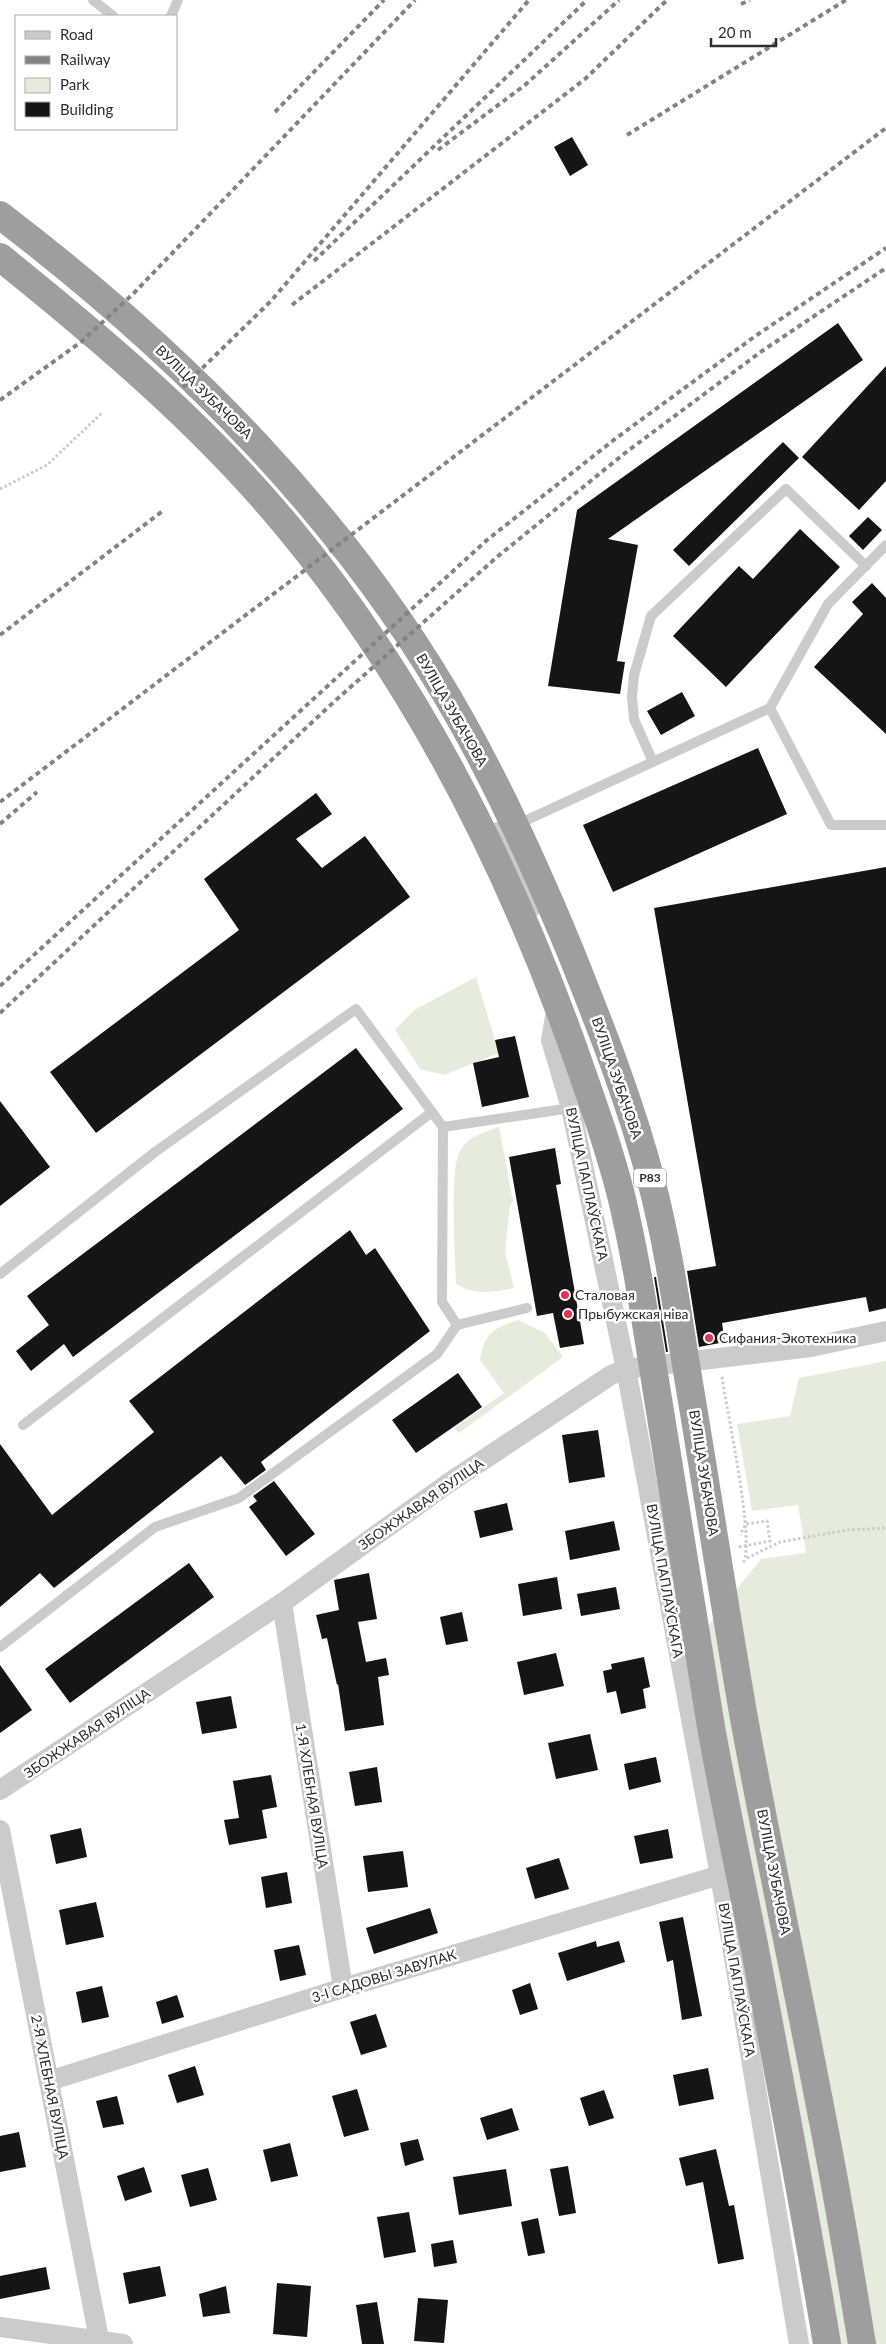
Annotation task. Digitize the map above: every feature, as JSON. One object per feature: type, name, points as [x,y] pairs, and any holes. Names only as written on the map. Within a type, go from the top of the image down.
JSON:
[{"type":"highway","name":"ВУЛІЦА ЗУБАЧОВА","points":[[0,215],[96,293],[199,383],[247,432],[304,496],[347,550],[420,654],[462,720],[538,874],[584,986],[628,1098],[653,1187],[674,1296],[745,1723],[834,2180],[862,2344]]},
{"type":"highway","name":"Р83","points":[[0,257],[76,318],[176,406],[222,453],[286,524],[343,597],[394,670],[433,735],[509,888],[554,997],[596,1112],[623,1207],[642,1302],[712,1731],[801,2186],[828,2344]]},
{"type":"street","name":"ВУЛІЦА ПАПЛАЎСКАГА","points":[[500,831],[561,979],[552,1040],[571,1108],[626,1369],[720,1875],[800,2344]]},
{"type":"street","name":"ЗБОЖЖАВАЯ ВУЛІЦА","points":[[0,1790],[282,1603],[447,1484],[610,1375],[626,1369],[811,1347],[886,1331]]},
{"type":"street","name":"1-Я ХЛЕБНАЯ ВУЛІЦА","points":[[282,1603],[343,1988]]},
{"type":"street","name":"2-Я ХЛЕБНАЯ ВУЛІЦА","points":[[0,1830],[100,2343]]},
{"type":"street","name":"3-І САДОВЫ ЗАВУЛАК","points":[[49,2081],[343,1988],[720,1875]]},
{"type":"street","points":[[0,2327],[100,2343],[123,2344]]},
{"type":"lane","points":[[93,0],[112,15]]},
{"type":"lane","points":[[171,15],[178,0]]},
{"type":"lane","points":[[653,762],[634,718],[632,697],[634,675],[651,616],[786,489],[866,566]]},
{"type":"lane","points":[[500,831],[770,708],[828,604],[886,545]]},
{"type":"lane","points":[[770,708],[830,825],[886,825]]},
{"type":"lane","points":[[0,1274],[155,1152],[356,1009],[443,1126],[442,1302],[457,1326]]},
{"type":"lane","points":[[443,1126],[571,1108]]},
{"type":"lane","points":[[23,1425],[432,1112]]},
{"type":"lane","points":[[0,1648],[155,1527],[239,1498],[437,1354],[457,1326],[527,1308]]},
{"type":"path","points":[[0,489],[47,465],[102,412]]},
{"type":"path","points":[[734,1548],[770,1541],[767,1521],[746,1524]]},
{"type":"path","points":[[747,1558],[780,1542],[847,1530],[886,1528]]},
{"type":"green space","points":[[476,977],[499,1053],[444,1075],[420,1069],[395,1030],[414,1010]]},
{"type":"green space","points":[[499,1127],[513,1202],[510,1205],[505,1252],[514,1288],[491,1292],[477,1292],[456,1284],[454,1216],[456,1163],[462,1147],[466,1143],[481,1133]]},
{"type":"green space","points":[[518,1320],[545,1333],[563,1357],[459,1433],[454,1428],[504,1393],[480,1360],[484,1344],[491,1333],[502,1326]]},
{"type":"green space","points":[[886,1361],[886,2344],[834,2344],[703,1632],[761,1559],[806,1553],[798,1505],[752,1511],[737,1424],[790,1416],[799,1378]]},
{"type":"building","points":[[572,137],[588,165],[570,176],[554,147]]},
{"type":"building","points":[[838,323],[863,360],[608,539],[638,545],[617,661],[625,662],[620,694],[548,686],[577,510]]},
{"type":"building","points":[[886,366],[886,481],[859,510],[802,457]]},
{"type":"building","points":[[783,442],[799,458],[689,566],[673,550]]},
{"type":"building","points":[[868,517],[882,530],[863,550],[849,536]]},
{"type":"building","points":[[800,529],[840,567],[726,687],[673,636],[739,566],[753,579]]},
{"type":"building","points":[[872,583],[886,598],[886,734],[814,667],[863,614],[852,602]]},
{"type":"building","points":[[682,692],[695,716],[661,735],[647,711]]},
{"type":"building","points":[[758,748],[787,814],[613,892],[583,825]]},
{"type":"building","points":[[316,793],[332,814],[296,839],[322,868],[365,836],[410,897],[96,1133],[50,1072],[239,930],[204,879]]},
{"type":"building","points":[[886,867],[886,1308],[869,1312],[866,1297],[722,1323],[725,1342],[699,1347],[687,1271],[716,1266],[654,908]]},
{"type":"building","points":[[515,1036],[529,1097],[482,1107],[473,1063],[499,1057],[495,1040]]},
{"type":"building","points":[[356,1048],[403,1109],[73,1357],[64,1344],[31,1371],[16,1351],[49,1325],[27,1296]]},
{"type":"building","points":[[0,1101],[50,1167],[0,1206]]},
{"type":"building","points":[[555,1148],[561,1184],[556,1185],[584,1344],[560,1348],[553,1313],[537,1316],[509,1157]]},
{"type":"building","points":[[350,1230],[366,1255],[375,1248],[430,1331],[261,1462],[266,1470],[245,1485],[221,1456],[54,1588],[40,1573],[0,1607],[0,1444],[52,1515],[154,1432],[129,1401]]},
{"type":"building","points":[[654,1277],[656,1277],[668,1352],[666,1352]]},
{"type":"building","points":[[458,1373],[482,1407],[416,1453],[392,1420]]},
{"type":"building","points":[[598,1430],[605,1477],[569,1483],[562,1435]]},
{"type":"building","points":[[274,1481],[315,1534],[286,1556],[249,1507],[257,1501],[253,1496]]},
{"type":"building","points":[[507,1503],[513,1530],[480,1538],[474,1511]]},
{"type":"building","points":[[614,1521],[620,1550],[570,1560],[565,1531]]},
{"type":"building","points":[[189,1563],[214,1597],[70,1703],[45,1669]]},
{"type":"building","points":[[369,1573],[377,1619],[358,1622],[366,1662],[386,1658],[389,1675],[378,1677],[384,1725],[345,1731],[338,1684],[327,1638],[322,1639],[316,1615],[339,1610],[334,1580]]},
{"type":"building","points":[[557,1577],[562,1609],[523,1616],[518,1584]]},
{"type":"building","points":[[616,1587],[620,1609],[581,1616],[577,1594]]},
{"type":"building","points":[[462,1612],[468,1641],[446,1645],[440,1617]]},
{"type":"building","points":[[556,1653],[564,1686],[524,1695],[517,1662]]},
{"type":"building","points":[[644,1657],[650,1687],[643,1689],[646,1708],[621,1714],[616,1691],[607,1693],[603,1671],[612,1669],[611,1664]]},
{"type":"building","points":[[0,1665],[32,1710],[0,1733]]},
{"type":"building","points":[[231,1696],[237,1728],[202,1734],[196,1702]]},
{"type":"building","points":[[590,1734],[598,1770],[556,1779],[548,1743]]},
{"type":"building","points":[[656,1757],[661,1782],[629,1790],[624,1764]]},
{"type":"building","points":[[377,1767],[382,1802],[355,1806],[349,1772]]},
{"type":"building","points":[[271,1775],[277,1807],[262,1810],[267,1838],[229,1845],[224,1820],[239,1818],[233,1781]]},
{"type":"building","points":[[81,1828],[87,1857],[56,1864],[50,1835]]},
{"type":"building","points":[[668,1829],[673,1858],[640,1864],[634,1836]]},
{"type":"building","points":[[403,1851],[408,1887],[368,1892],[363,1856]]},
{"type":"building","points":[[559,1858],[569,1889],[535,1899],[526,1868]]},
{"type":"building","points":[[287,1872],[292,1903],[266,1908],[261,1877]]},
{"type":"building","points":[[96,1902],[104,1937],[66,1945],[59,1910]]},
{"type":"building","points":[[430,1908],[438,1933],[374,1954],[366,1928]]},
{"type":"building","points":[[683,1917],[702,2016],[682,2020],[673,1960],[667,1962],[659,1922]]},
{"type":"building","points":[[596,1941],[597,1947],[619,1941],[625,1962],[567,1981],[558,1953]]},
{"type":"building","points":[[299,1945],[306,1975],[280,1981],[274,1950]]},
{"type":"building","points":[[530,1983],[538,2009],[520,2015],[512,1990]]},
{"type":"building","points":[[102,1986],[109,2017],[82,2023],[76,1992]]},
{"type":"building","points":[[177,1995],[184,2017],[162,2024],[156,2002]]},
{"type":"building","points":[[376,2014],[387,2047],[361,2055],[350,2022]]},
{"type":"building","points":[[195,2066],[204,2095],[177,2103],[168,2075]]},
{"type":"building","points":[[708,2068],[714,2099],[679,2106],[673,2075]]},
{"type":"building","points":[[357,2089],[369,2130],[344,2137],[332,2096]]},
{"type":"building","points":[[604,2090],[614,2118],[589,2126],[580,2098]]},
{"type":"building","points":[[117,2096],[124,2124],[103,2128],[96,2101]]},
{"type":"building","points":[[512,2108],[519,2130],[487,2140],[480,2118]]},
{"type":"building","points":[[19,2132],[26,2167],[0,2172],[0,2136]]},
{"type":"building","points":[[418,2139],[424,2160],[405,2166],[400,2143]]},
{"type":"building","points":[[290,2143],[298,2176],[271,2182],[263,2150]]},
{"type":"building","points":[[716,2149],[729,2206],[734,2205],[744,2259],[718,2264],[703,2182],[686,2186],[679,2158]]},
{"type":"building","points":[[568,2166],[576,2213],[559,2216],[550,2169]]},
{"type":"building","points":[[144,2167],[152,2192],[125,2201],[117,2176]]},
{"type":"building","points":[[208,2168],[217,2200],[190,2207],[181,2175]]},
{"type":"building","points":[[506,2169],[512,2206],[459,2215],[453,2177]]},
{"type":"building","points":[[409,2212],[416,2252],[384,2258],[377,2217]]},
{"type":"building","points":[[538,2218],[545,2253],[528,2256],[521,2222]]},
{"type":"building","points":[[453,2240],[457,2263],[434,2267],[431,2244]]},
{"type":"building","points":[[160,2266],[166,2296],[129,2304],[123,2273]]},
{"type":"building","points":[[46,2267],[50,2289],[0,2299],[0,2276]]},
{"type":"building","points":[[277,2283],[311,2286],[307,2337],[273,2334]]},
{"type":"building","points":[[226,2286],[230,2313],[203,2317],[199,2294]]},
{"type":"building","points":[[418,2298],[448,2300],[444,2343],[414,2341]]},
{"type":"building","points":[[377,2302],[384,2344],[362,2344],[356,2305]]},
{"type":"railway","points":[[275,112],[384,0]]},
{"type":"railway","points":[[0,400],[81,342],[134,293],[415,0]]},
{"type":"railway","points":[[183,387],[271,301],[529,0]]},
{"type":"railway","points":[[314,261],[587,0]]},
{"type":"railway","points":[[438,150],[525,85],[619,0]]},
{"type":"railway","points":[[292,305],[585,79],[667,0]]},
{"type":"railway","points":[[741,4],[750,0]]},
{"type":"railway","points":[[627,135],[846,0]]},
{"type":"railway","points":[[0,802],[886,128]]},
{"type":"railway","points":[[0,986],[487,540],[615,439],[754,337],[886,248]]},
{"type":"railway","points":[[0,1013],[336,700],[497,557],[625,453],[762,351],[886,268]]},
{"type":"railway","points":[[0,635],[164,510]]},
{"type":"railway","points":[[0,824],[37,792]]},
{"type":"place","name":"Сталовая","points":[[565,1295]]},
{"type":"place","name":"Прыбужская ніва","points":[[568,1314]]},
{"type":"place","name":"Сифания-Экотехника","points":[[709,1338]]}]
